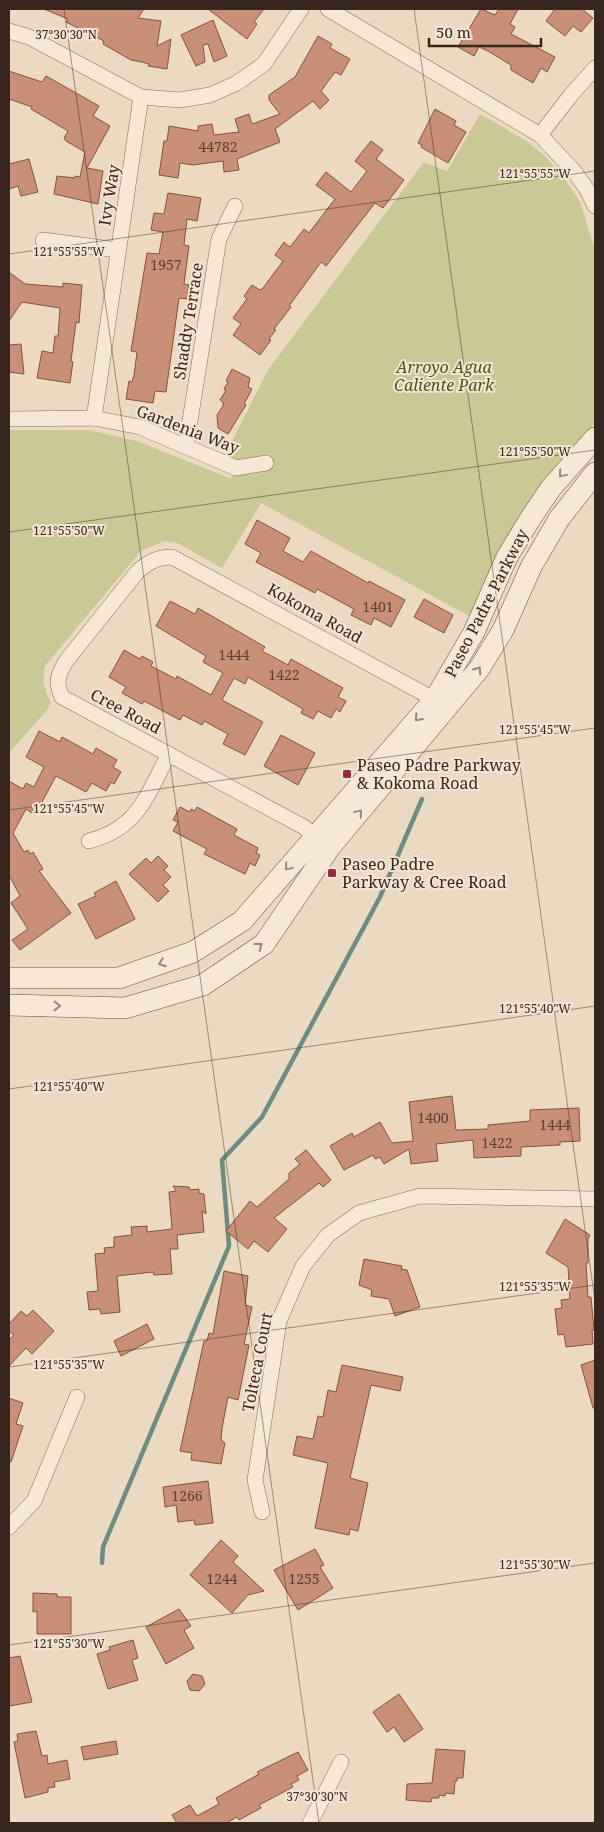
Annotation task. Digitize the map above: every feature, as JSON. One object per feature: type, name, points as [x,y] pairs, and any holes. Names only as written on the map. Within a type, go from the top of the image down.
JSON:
[{"type":"main road","name":"Paseo Padre Parkway","points":[[442,703],[507,557],[550,488],[595,438]]},
{"type":"main road","name":"Paseo Padre Parkway","points":[[9,978],[119,978],[193,952],[242,921],[322,842],[442,703],[480,669],[503,630],[531,567],[560,519],[595,473]]},
{"type":"main road","name":"Paseo Padre Parkway","points":[[9,1005],[125,1008],[203,985],[264,944],[322,842]]},
{"type":"street","points":[[9,31],[30,37],[141,97],[180,100],[210,95],[237,83],[264,64],[301,9]]},
{"type":"street","points":[[328,9],[540,135],[577,176],[595,206]]},
{"type":"street","points":[[540,135],[595,68]]},
{"type":"street","name":"Ivy Way","points":[[94,418],[141,97]]},
{"type":"street","name":"Shaddy Terrace","points":[[186,446],[218,238],[235,206]]},
{"type":"street","points":[[44,240],[118,250]]},
{"type":"street","name":"Gardenia Way","points":[[9,419],[94,418],[140,427],[236,468],[266,462]]},
{"type":"street","name":"Kokoma Road","points":[[161,557],[172,557],[184,562],[442,703]]},
{"type":"street","name":"Cree Road","points":[[161,557],[150,561],[138,571],[66,661],[58,676],[57,686],[62,697],[304,827],[322,842]]},
{"type":"street","points":[[89,841],[110,836],[135,816],[169,754]]},
{"type":"street","name":"Tolteca Court","points":[[262,1512],[255,1480],[279,1321],[303,1266],[328,1235],[358,1213],[420,1196],[595,1198]]},
{"type":"street","points":[[9,1527],[34,1501],[77,1397]]},
{"type":"street","points":[[310,1823],[341,1762]]},
{"type":"green space","name":"Arroyo Agua Caliente Park","points":[[480,114],[525,140],[545,156],[564,178],[580,202],[595,250],[595,423],[570,449],[537,493],[471,617],[261,503],[222,568],[177,543],[164,541],[141,551],[45,666],[44,684],[51,702],[47,710],[9,753],[9,430],[89,430],[137,441],[232,479],[229,447],[268,370],[424,162],[447,171]]},
{"type":"building","points":[[44,9],[144,9],[138,18],[161,21],[157,46],[171,39],[167,69],[148,66],[149,64],[131,60],[103,44],[104,41],[66,22],[68,19]]},
{"type":"building","points":[[208,9],[264,9],[254,22],[257,24],[247,39]]},
{"type":"building","points":[[481,9],[495,15],[499,9],[518,9],[510,24],[515,27],[511,34],[555,57],[547,72],[541,68],[533,83],[511,70],[511,65],[488,51],[479,47],[474,56],[458,47]]},
{"type":"building","points":[[555,9],[582,9],[593,18],[581,32],[573,26],[565,36],[546,21]]},
{"type":"building","points":[[213,20],[227,56],[214,62],[208,44],[203,45],[205,62],[196,66],[181,35]]},
{"type":"building","points":[[318,36],[332,44],[330,48],[350,59],[341,75],[335,72],[321,91],[329,100],[320,109],[313,101],[275,129],[280,142],[237,159],[239,170],[224,172],[223,161],[193,165],[180,163],[178,178],[159,175],[164,141],[167,141],[169,126],[198,131],[198,126],[212,124],[214,135],[239,132],[235,119],[249,114],[252,124],[280,114],[269,100],[269,95],[295,77]]},
{"type":"building","points":[[9,71],[42,82],[46,76],[99,106],[93,116],[110,126],[87,168],[103,171],[98,204],[54,194],[57,176],[80,177],[85,152],[66,141],[64,138],[68,131],[31,109],[32,107],[9,99]]},
{"type":"building","points":[[435,109],[456,121],[454,125],[466,132],[448,163],[421,147],[422,145],[418,143]]},
{"type":"building","points":[[371,141],[383,150],[376,159],[404,180],[383,208],[375,203],[326,266],[321,262],[289,306],[291,307],[274,329],[276,330],[269,339],[271,340],[260,355],[233,335],[241,324],[233,318],[247,299],[244,296],[252,285],[260,290],[263,288],[283,261],[275,255],[284,242],[290,247],[304,229],[309,233],[335,199],[316,185],[326,172],[351,192],[367,171],[355,161]]},
{"type":"building","points":[[29,159],[38,192],[21,196],[18,186],[9,189],[9,164]]},
{"type":"building","points":[[168,193],[201,198],[197,221],[187,219],[184,245],[189,246],[184,284],[189,285],[187,299],[179,298],[166,392],[155,391],[153,403],[126,399],[129,381],[132,382],[134,375],[137,352],[131,351],[147,253],[159,254],[163,232],[151,230],[154,213],[164,214]]},
{"type":"building","points":[[9,272],[25,284],[63,287],[63,283],[82,285],[79,323],[76,322],[71,361],[73,362],[70,383],[37,378],[42,351],[53,353],[55,336],[58,336],[60,308],[22,302],[9,321]]},
{"type":"building","points":[[21,344],[24,374],[9,372],[9,345]]},
{"type":"building","points":[[232,369],[250,378],[248,387],[252,389],[244,404],[246,405],[228,434],[218,428],[217,415],[223,406],[223,402],[220,400],[226,390],[224,389],[228,382],[226,381]]},
{"type":"building","points":[[257,520],[290,538],[283,551],[303,562],[311,551],[368,583],[369,581],[405,600],[391,627],[374,618],[371,625],[351,615],[354,609],[317,589],[315,593],[256,562],[261,553],[245,544]]},
{"type":"building","points":[[424,599],[453,615],[444,633],[414,617]]},
{"type":"building","points":[[170,601],[195,614],[198,608],[265,647],[262,651],[288,665],[291,659],[343,688],[338,697],[346,701],[340,712],[336,709],[331,718],[318,711],[313,719],[301,713],[303,709],[248,677],[245,684],[234,678],[222,700],[263,722],[245,755],[223,744],[228,734],[204,721],[202,725],[183,715],[180,720],[144,701],[142,704],[122,693],[126,687],[109,677],[124,650],[140,659],[142,656],[153,662],[151,666],[176,679],[177,676],[211,695],[223,673],[203,662],[206,656],[156,626]]},
{"type":"building","points":[[39,731],[60,742],[62,737],[93,754],[96,748],[117,760],[113,767],[121,772],[114,784],[111,782],[106,791],[92,783],[86,792],[56,776],[35,815],[26,809],[13,833],[24,852],[28,850],[30,854],[33,852],[43,869],[39,871],[71,913],[20,950],[12,940],[28,929],[11,903],[20,896],[9,875],[9,781],[23,789],[26,783],[34,787],[44,767],[26,757]]},
{"type":"building","points":[[281,735],[315,753],[298,785],[264,766]]},
{"type":"building","points":[[180,807],[190,812],[191,809],[195,811],[197,807],[237,829],[234,835],[258,848],[256,853],[260,855],[255,866],[250,863],[245,874],[204,854],[207,849],[173,831],[178,822],[173,820]]},
{"type":"building","points":[[158,856],[168,866],[164,870],[171,877],[163,885],[169,891],[158,902],[129,874],[146,858],[151,863]]},
{"type":"building","points":[[116,881],[135,919],[96,939],[78,904],[96,896],[94,893]]},
{"type":"building","points":[[452,1096],[456,1130],[488,1129],[488,1125],[530,1121],[530,1110],[579,1108],[580,1141],[560,1142],[560,1145],[521,1147],[521,1156],[474,1158],[473,1140],[436,1144],[438,1161],[411,1164],[409,1149],[384,1164],[380,1157],[375,1159],[373,1155],[344,1170],[330,1146],[352,1133],[354,1137],[380,1122],[392,1143],[413,1141],[409,1102]]},
{"type":"building","points":[[306,1150],[331,1180],[323,1187],[319,1183],[274,1218],[287,1229],[268,1252],[254,1241],[248,1249],[226,1231],[250,1201],[257,1207],[289,1179],[289,1173],[300,1164],[295,1159]]},
{"type":"building","points":[[173,1186],[189,1187],[190,1190],[199,1189],[199,1193],[204,1194],[206,1214],[202,1211],[204,1232],[177,1235],[178,1249],[170,1249],[172,1274],[154,1275],[153,1272],[117,1276],[120,1312],[101,1314],[100,1309],[89,1310],[87,1292],[98,1291],[95,1254],[105,1253],[104,1248],[114,1247],[114,1237],[132,1235],[131,1227],[147,1226],[147,1232],[172,1229],[169,1192],[176,1191]]},
{"type":"building","points":[[565,1219],[590,1235],[588,1239],[588,1263],[586,1263],[588,1297],[591,1297],[594,1330],[592,1330],[593,1344],[566,1347],[564,1334],[558,1335],[555,1309],[562,1308],[561,1300],[570,1299],[568,1267],[546,1253]]},
{"type":"building","points":[[364,1259],[402,1266],[401,1269],[407,1270],[420,1307],[395,1316],[389,1299],[371,1296],[372,1290],[359,1285]]},
{"type":"building","points":[[224,1271],[248,1276],[245,1305],[252,1307],[244,1344],[249,1345],[238,1400],[228,1397],[222,1428],[221,1440],[225,1443],[221,1464],[191,1460],[192,1453],[180,1451],[204,1341],[207,1341],[209,1333],[213,1334]]},
{"type":"building","points":[[33,1310],[54,1331],[32,1354],[26,1348],[9,1366],[9,1340],[14,1335],[9,1331],[9,1324],[21,1311],[27,1316]]},
{"type":"building","points":[[147,1324],[154,1339],[121,1356],[114,1341]]},
{"type":"building","points":[[595,1360],[595,1408],[593,1408],[581,1365]]},
{"type":"building","points":[[342,1365],[403,1377],[400,1391],[371,1385],[350,1478],[368,1483],[358,1531],[350,1529],[349,1535],[315,1528],[328,1463],[293,1455],[297,1436],[313,1439],[318,1416],[323,1417],[328,1390],[336,1392]]},
{"type":"building","points":[[9,1398],[23,1403],[16,1424],[23,1426],[11,1462],[9,1461]]},
{"type":"building","points":[[208,1481],[213,1523],[195,1525],[194,1520],[178,1522],[176,1505],[165,1507],[163,1487]]},
{"type":"building","points":[[221,1540],[238,1556],[233,1562],[264,1591],[248,1595],[232,1613],[190,1575]]},
{"type":"building","points":[[315,1549],[324,1565],[320,1567],[333,1588],[298,1610],[274,1570]]},
{"type":"building","points":[[33,1593],[57,1594],[57,1597],[71,1597],[71,1634],[37,1634],[37,1611],[33,1612]]},
{"type":"building","points":[[179,1609],[191,1626],[184,1630],[194,1648],[166,1664],[146,1627]]},
{"type":"building","points":[[133,1640],[138,1658],[132,1660],[138,1680],[108,1689],[97,1654],[110,1650],[109,1647]]},
{"type":"building","points":[[20,1656],[32,1702],[9,1706],[9,1658]]},
{"type":"building","points":[[193,1674],[202,1676],[205,1684],[199,1691],[190,1690],[187,1681]]},
{"type":"building","points":[[399,1694],[423,1729],[404,1742],[394,1727],[387,1732],[373,1712]]},
{"type":"building","points":[[36,1731],[42,1756],[47,1755],[48,1764],[67,1760],[70,1779],[54,1782],[55,1787],[48,1788],[48,1792],[25,1798],[14,1742],[18,1741],[17,1734]]},
{"type":"building","points":[[116,1741],[118,1754],[84,1760],[81,1747]]},
{"type":"building","points":[[436,1749],[465,1751],[463,1778],[457,1778],[457,1781],[455,1781],[454,1794],[446,1793],[445,1796],[439,1795],[439,1798],[432,1798],[431,1802],[406,1800],[407,1784],[432,1783]]},
{"type":"building","points":[[298,1752],[308,1770],[297,1776],[299,1780],[291,1784],[293,1787],[259,1805],[261,1808],[239,1820],[237,1817],[226,1823],[177,1823],[172,1815],[190,1805],[197,1816],[219,1804],[216,1798],[259,1774],[257,1772]]},
{"type":"waterway","points":[[102,1563],[103,1547],[229,1246],[222,1160],[262,1117],[380,897],[422,799]]},
{"type":"place","name":"Paseo Padre Parkway & Kokoma Road","points":[[347,774]]},
{"type":"place","name":"Paseo Padre Parkway & Cree Road","points":[[332,873]]}]
